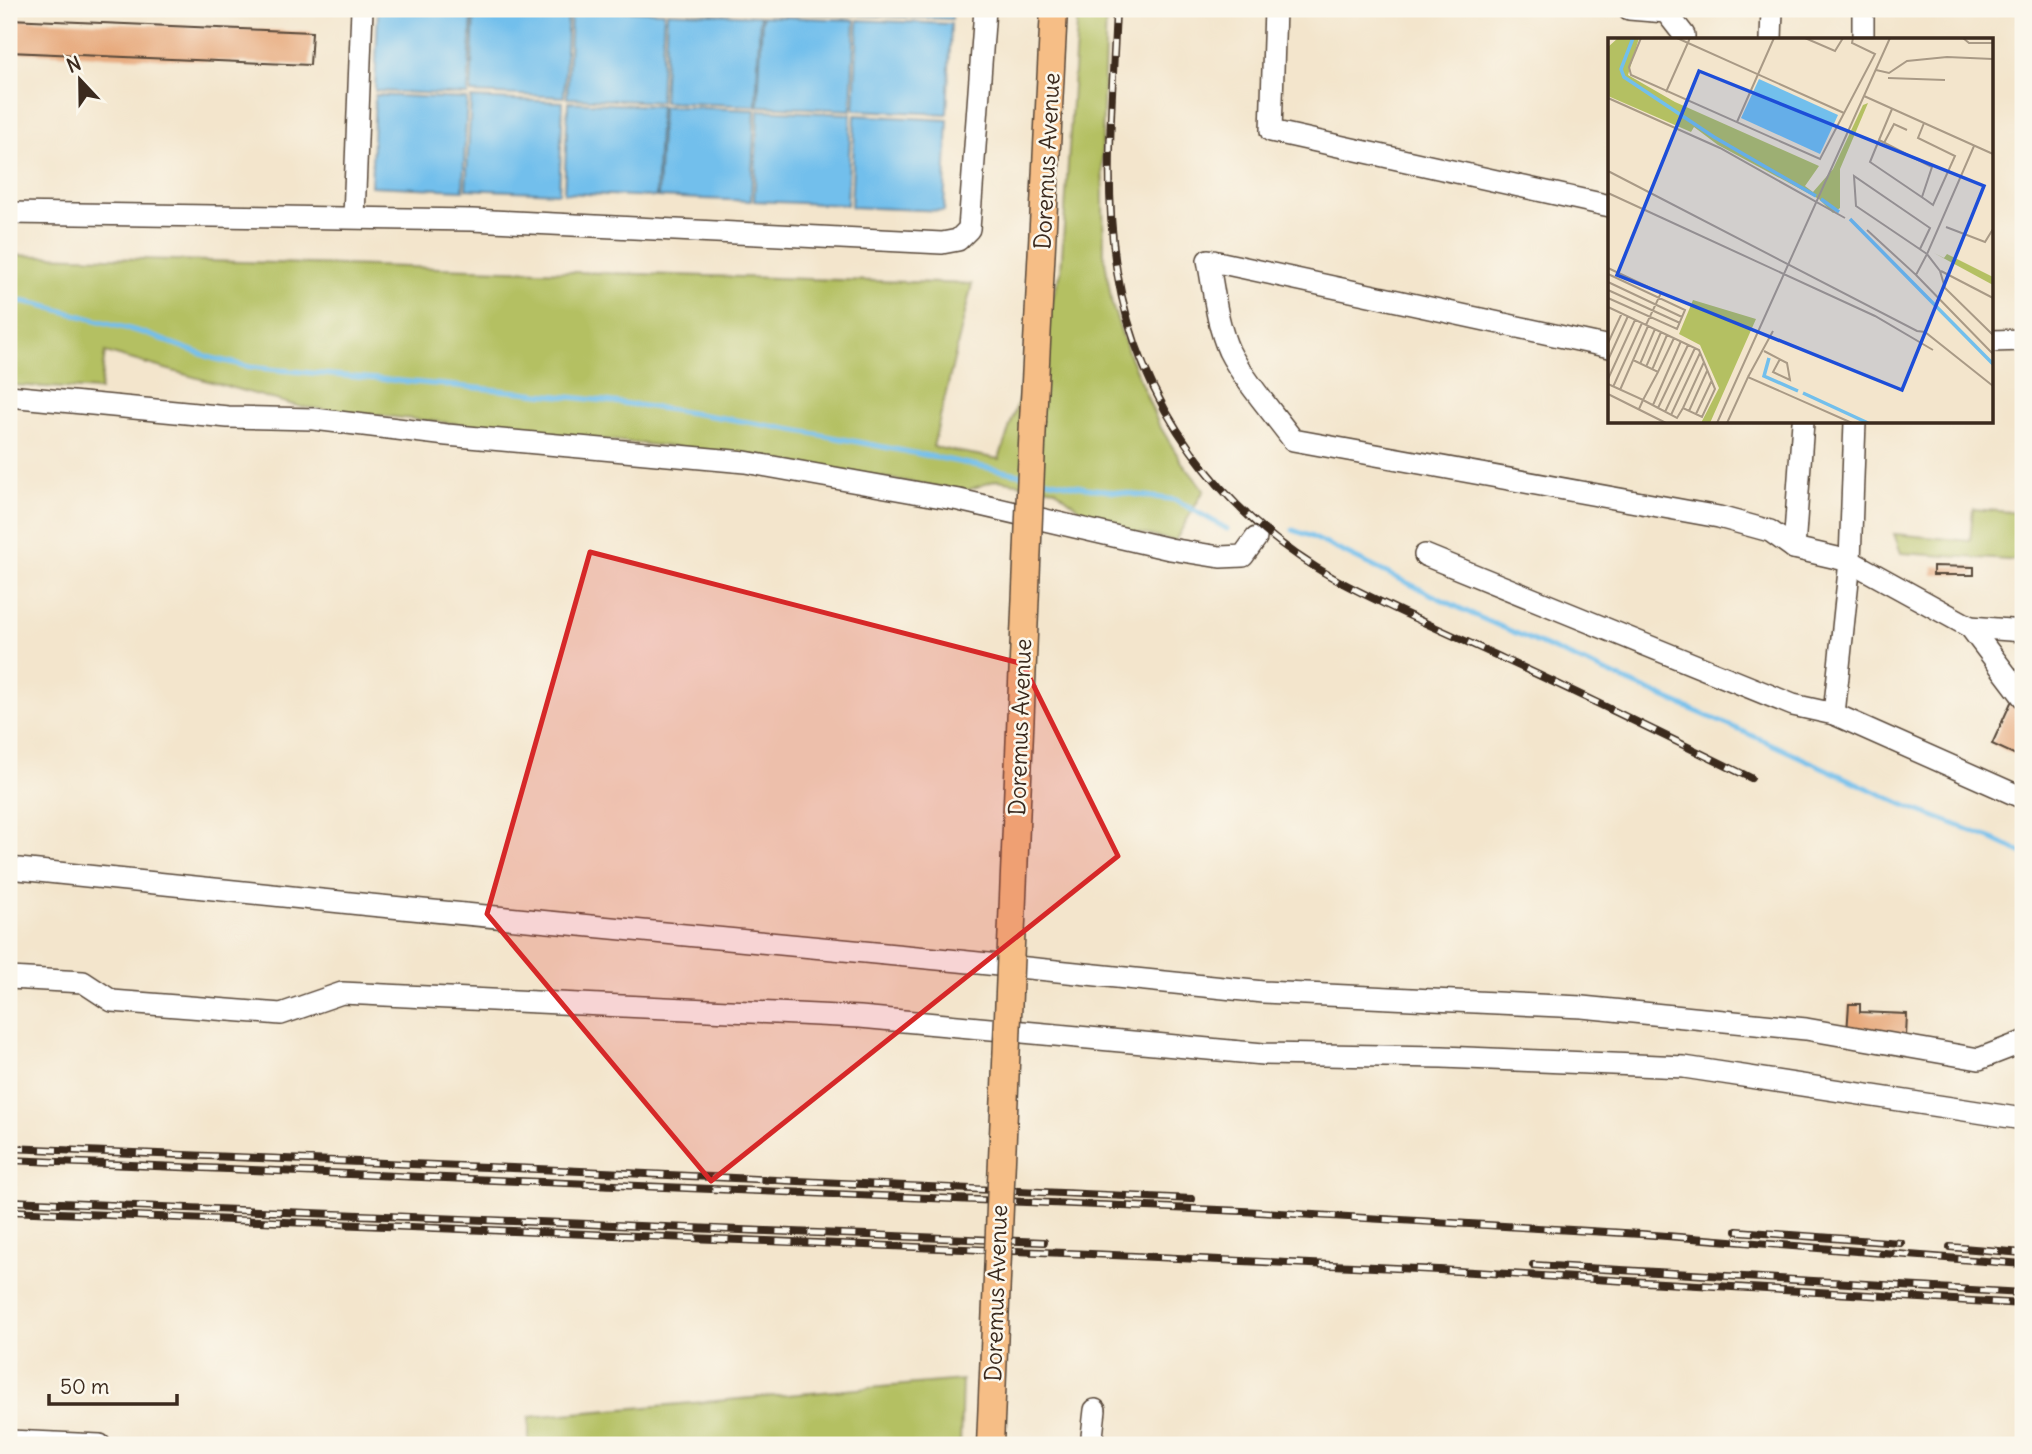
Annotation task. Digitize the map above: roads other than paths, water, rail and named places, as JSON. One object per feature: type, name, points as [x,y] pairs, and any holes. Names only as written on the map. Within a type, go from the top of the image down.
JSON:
[{"type":"main road","name":"Doremus Avenue","points":[[990,1445],[1033,421],[1054,9]]},
{"type":"lane","points":[[354,217],[362,9]]},
{"type":"lane","points":[[9,213],[472,220],[942,243],[958,240],[969,229],[985,9]]},
{"type":"lane","points":[[1275,9],[1271,131],[1608,206]]},
{"type":"lane","points":[[1629,9],[1666,12],[1684,38]]},
{"type":"lane","points":[[1772,38],[1773,9]]},
{"type":"lane","points":[[1863,9],[1863,38]]},
{"type":"lane","points":[[1608,347],[1208,260],[1219,322],[1228,349],[1236,364],[1293,440],[1719,517],[1770,531],[1794,548],[1850,561],[1970,628],[2023,697]]},
{"type":"lane","points":[[1994,341],[2023,340]]},
{"type":"lane","points":[[9,396],[228,417],[314,419],[447,435],[745,462],[959,500],[1170,549],[1220,557],[1243,555],[1256,538]]},
{"type":"lane","points":[[1794,548],[1803,424]]},
{"type":"lane","points":[[1834,714],[1850,561],[1855,424]]},
{"type":"lane","points":[[1424,555],[1793,705],[1834,714],[2023,798]]},
{"type":"lane","points":[[1970,628],[2023,631]]},
{"type":"lane","points":[[9,868],[1263,992],[1582,1007],[1793,1028],[1979,1059],[2023,1042]]},
{"type":"lane","points":[[9,978],[83,982],[112,1001],[281,1014],[342,993],[860,1017],[1263,1054],[1684,1067],[2023,1118]]},
{"type":"lane","points":[[1091,1445],[1096,1410]]},
{"type":"lane","points":[[9,1441],[100,1445]]},
{"type":"water","points":[[378,9],[472,9],[468,95],[375,91]]},
{"type":"water","points":[[474,9],[568,9],[564,97],[471,93]]},
{"type":"water","points":[[571,9],[664,12],[660,102],[567,98]]},
{"type":"water","points":[[856,9],[856,15],[763,11]]},
{"type":"water","points":[[859,9],[952,9],[952,19],[859,15]]},
{"type":"water","points":[[667,12],[760,16],[756,106],[663,102]]},
{"type":"water","points":[[762,16],[855,20],[851,110],[758,106]]},
{"type":"water","points":[[858,20],[951,24],[947,114],[854,110]]},
{"type":"water","points":[[375,95],[467,99],[463,190],[371,186]]},
{"type":"water","points":[[471,98],[563,102],[559,193],[466,189]]},
{"type":"water","points":[[568,102],[660,106],[656,197],[564,193]]},
{"type":"water","points":[[662,106],[755,110],[751,201],[658,197]]},
{"type":"water","points":[[758,110],[851,114],[847,205],[754,201]]},
{"type":"water","points":[[855,115],[948,120],[944,211],[851,207]]},
{"type":"waterway","points":[[9,299],[144,333],[212,358],[250,367],[516,391],[657,408],[815,434],[1023,475]]},
{"type":"waterway","points":[[1037,478],[1176,500],[1227,529]]},
{"type":"waterway","points":[[1293,530],[1474,615],[1767,742],[1909,807],[2023,853]]},
{"type":"railway","points":[[1116,9],[1110,174],[1117,272],[1128,320],[1144,367],[1165,410],[1191,451],[1222,489],[1256,523],[1295,554],[1337,580],[1751,778]]},
{"type":"railway","points":[[9,1148],[1192,1199]]},
{"type":"railway","points":[[9,1160],[1243,1211],[1641,1234],[2023,1264]]},
{"type":"railway","points":[[9,1201],[1044,1242]]},
{"type":"railway","points":[[9,1211],[1439,1270],[2023,1304]]},
{"type":"railway","points":[[1737,1231],[1901,1243]]},
{"type":"railway","points":[[1950,1247],[2023,1253]]},
{"type":"railway","points":[[1533,1265],[2023,1293]]}]
